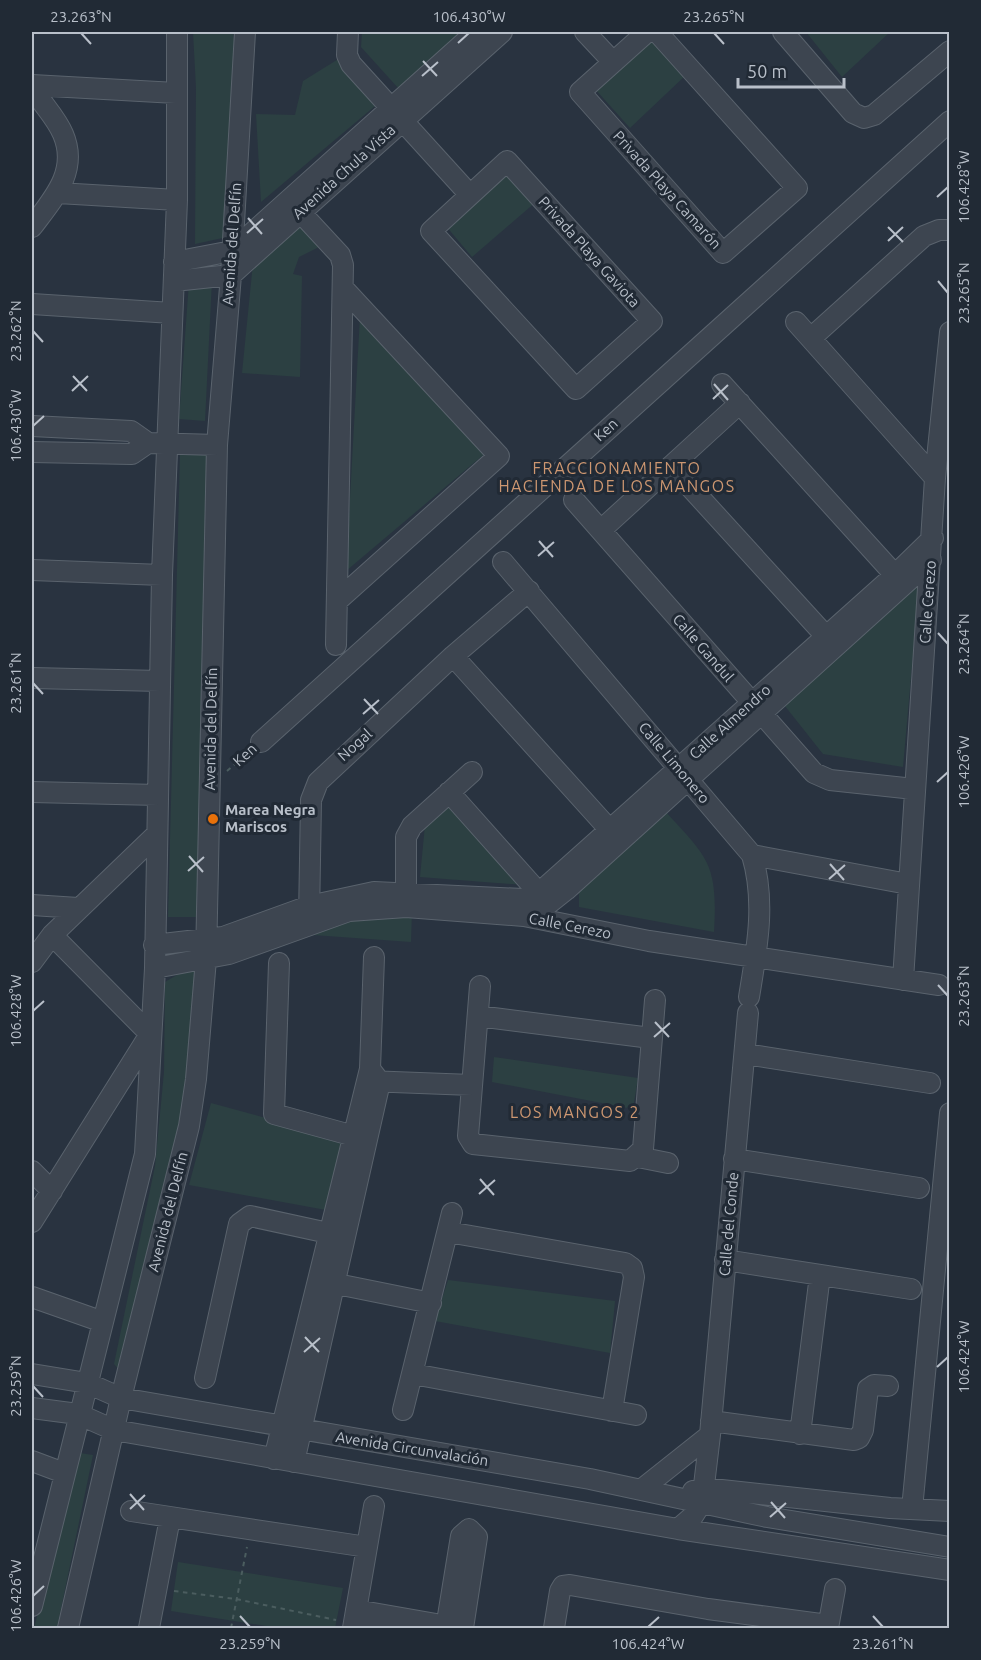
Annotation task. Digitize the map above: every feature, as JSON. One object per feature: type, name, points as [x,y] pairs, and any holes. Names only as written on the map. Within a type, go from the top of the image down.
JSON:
[{"type":"street","points":[[32,1606],[78,1414],[145,1154],[154,968],[162,575],[177,200],[177,32]]},
{"type":"street","name":"Avenida del Delfín","points":[[68,1629],[121,1398],[189,1126],[196,1079],[206,959],[217,445],[231,275],[245,32]]},
{"type":"street","points":[[348,32],[348,55],[351,64],[470,195]]},
{"type":"street","name":"Avenida Chula Vista","points":[[231,275],[295,206],[396,114],[476,32]]},
{"type":"street","name":"Avenida Chula Vista","points":[[396,114],[502,32]]},
{"type":"street","points":[[585,32],[613,62]]},
{"type":"street","name":"Privada Playa Camarón","points":[[647,32],[580,92],[723,253],[797,188],[657,32]]},
{"type":"street","points":[[783,32],[853,113],[864,118],[874,115],[950,51]]},
{"type":"street","points":[[32,86],[176,93]]},
{"type":"street","points":[[32,86],[63,134],[68,152],[66,176],[58,193],[32,226]]},
{"type":"street","name":"Ken","points":[[261,742],[950,121]]},
{"type":"street","name":"Privada Playa Gaviota","points":[[507,161],[652,321],[576,389],[431,231],[470,195],[507,161]]},
{"type":"street","points":[[58,193],[177,200]]},
{"type":"street","points":[[295,206],[340,255],[344,289],[336,645]]},
{"type":"street","name":"Avenida Chula Vista","points":[[232,251],[295,206]]},
{"type":"street","points":[[811,338],[924,236],[939,230],[950,230]]},
{"type":"street","points":[[174,271],[232,251]]},
{"type":"street","points":[[174,271],[231,275]]},
{"type":"street","points":[[337,601],[499,456],[344,289]]},
{"type":"street","points":[[32,304],[172,313]]},
{"type":"street","points":[[796,322],[935,478]]},
{"type":"street","name":"Calle Cerezo","points":[[903,980],[914,789],[936,548],[935,478],[950,332]]},
{"type":"street","points":[[722,384],[897,582]]},
{"type":"street","points":[[601,530],[740,404]]},
{"type":"street","points":[[32,426],[131,431],[148,443],[217,445]]},
{"type":"street","points":[[32,452],[132,454],[148,443]]},
{"type":"street","points":[[671,466],[830,642]]},
{"type":"street","name":"Calle Gandul","points":[[574,500],[755,709],[814,773],[821,777],[914,789]]},
{"type":"street","name":"Calle Almendro","points":[[615,835],[566,890],[542,909],[529,903],[615,835],[936,548]]},
{"type":"street","name":"Calle Limonero","points":[[503,562],[752,855],[759,879],[761,910],[749,1005]]},
{"type":"street","points":[[32,570],[162,575]]},
{"type":"street","name":"Nogal","points":[[309,915],[311,800],[318,782],[453,656],[530,591]]},
{"type":"street","points":[[453,656],[615,835]]},
{"type":"street","points":[[32,678],[160,681]]},
{"type":"street","points":[[406,899],[406,837],[412,826],[472,772]]},
{"type":"street","points":[[32,792],[158,795]]},
{"type":"street","points":[[449,792],[529,903]]},
{"type":"street","points":[[32,962],[52,935],[78,908],[157,834]]},
{"type":"street","points":[[752,855],[908,884]]},
{"type":"street","points":[[566,890],[570,910],[582,928]]},
{"type":"street","name":"Calle Cerezo","points":[[206,939],[309,915],[349,911],[406,899],[529,903],[582,928],[756,958],[939,985]]},
{"type":"street","points":[[32,905],[78,908]]},
{"type":"street","name":"Calle Cerezo","points":[[206,959],[252,947],[309,915]]},
{"type":"street","points":[[52,935],[150,1034]]},
{"type":"street","points":[[154,945],[206,939]]},
{"type":"street","points":[[274,1459],[281,1427],[301,1386],[361,1138],[372,1077],[374,957]]},
{"type":"street","points":[[154,968],[206,959]]},
{"type":"street","points":[[279,963],[274,1114],[361,1138]]},
{"type":"street","points":[[480,986],[468,1136],[473,1143],[630,1161],[638,1157],[643,1149],[655,1000]]},
{"type":"street","name":"Calle del Conde","points":[[711,1428],[749,1005]]},
{"type":"street","points":[[478,1016],[651,1038]]},
{"type":"street","points":[[32,1222],[150,1034]]},
{"type":"street","points":[[745,1054],[930,1083]]},
{"type":"street","points":[[372,1077],[472,1085]]},
{"type":"street","points":[[912,1509],[950,1113]]},
{"type":"street","points":[[638,1157],[668,1163]]},
{"type":"street","points":[[734,1159],[919,1188]]},
{"type":"street","points":[[32,1171],[52,1191]]},
{"type":"street","points":[[404,1410],[452,1213]]},
{"type":"street","points":[[205,1377],[239,1224],[250,1216],[337,1235]]},
{"type":"street","points":[[448,1232],[625,1263],[632,1268],[633,1277],[612,1410]]},
{"type":"street","points":[[726,1260],[911,1289]]},
{"type":"street","points":[[800,1434],[819,1275]]},
{"type":"street","points":[[327,1282],[431,1303]]},
{"type":"street","points":[[32,1297],[103,1322]]},
{"type":"street","name":"Avenida Circunvalación","points":[[32,1374],[87,1383],[121,1398],[677,1496],[702,1495],[813,1526],[950,1547]]},
{"type":"street","points":[[413,1374],[636,1415]]},
{"type":"street","points":[[642,1489],[711,1428],[854,1440],[859,1438],[863,1430],[868,1389],[874,1385],[888,1386]]},
{"type":"street","points":[[294,1462],[302,1431],[301,1386]]},
{"type":"street","points":[[32,1408],[78,1414],[114,1430],[274,1459],[678,1529],[950,1570]]},
{"type":"street","points":[[678,1529],[693,1515],[702,1495],[711,1428]]},
{"type":"street","points":[[32,1461],[64,1473]]},
{"type":"street","points":[[702,1495],[950,1510]]},
{"type":"street","points":[[354,1621],[374,1506]]},
{"type":"street","points":[[131,1512],[367,1547]]},
{"type":"street","points":[[149,1629],[170,1518]]},
{"type":"street","points":[[554,1629],[561,1591],[563,1586],[570,1585],[828,1627],[835,1589]]},
{"type":"street","points":[[354,1621],[454,1628]]},
{"type":"street","points":[[354,1621],[380,1629]]},
{"type":"path","name":"Ken","points":[[210,787],[261,742]]},
{"type":"path","points":[[231,1629],[251,1529]]},
{"type":"path","points":[[155,1589],[236,1599],[354,1621]]},
{"type":"green space","points":[[193,32],[233,32],[239,84],[227,237],[195,244],[196,88]]},
{"type":"green space","points":[[362,32],[461,32],[399,89],[361,47]]},
{"type":"green space","points":[[806,32],[890,32],[842,77]]},
{"type":"green space","points":[[652,35],[686,75],[630,128],[595,89]]},
{"type":"green space","points":[[340,58],[381,101],[261,202],[256,114],[295,115],[303,81]]},
{"type":"green space","points":[[511,170],[537,201],[472,257],[446,226]]},
{"type":"green space","points":[[298,221],[325,244],[299,257],[293,274],[302,276],[300,377],[242,373],[253,263]]},
{"type":"green space","points":[[212,280],[205,421],[179,419],[189,282]]},
{"type":"green space","points":[[360,316],[488,451],[346,571]]},
{"type":"green space","points":[[211,453],[199,917],[168,917],[180,454]]},
{"type":"green space","points":[[920,575],[903,767],[823,754],[781,701]]},
{"type":"green space","points":[[451,803],[524,885],[420,877],[425,825]]},
{"type":"green space","points":[[664,810],[691,840],[707,863],[714,891],[714,932],[579,907],[579,885]]},
{"type":"green space","points":[[371,909],[412,911],[411,942],[299,934]]},
{"type":"green space","points":[[182,972],[198,972],[181,1123],[122,1373],[114,1364],[155,1166],[164,1072],[165,982]]},
{"type":"green space","points":[[494,1057],[638,1078],[633,1109],[492,1082]]},
{"type":"green space","points":[[211,1103],[343,1139],[326,1210],[189,1185]]},
{"type":"green space","points":[[448,1280],[615,1301],[610,1353],[435,1321]]},
{"type":"green space","points":[[80,1453],[93,1455],[57,1628],[34,1628]]},
{"type":"green space","points":[[178,1562],[343,1588],[335,1628],[279,1628],[171,1611]]},
{"type":"place","name":"Marea Negra Mariscos","points":[[213,819]]},
{"type":"district","name":"FRACCIONAMIENTO HACIENDA DE LOS MANGOS","points":[[617,477]]},
{"type":"district","name":"LOS MANGOS 2","points":[[575,1112]]}]
